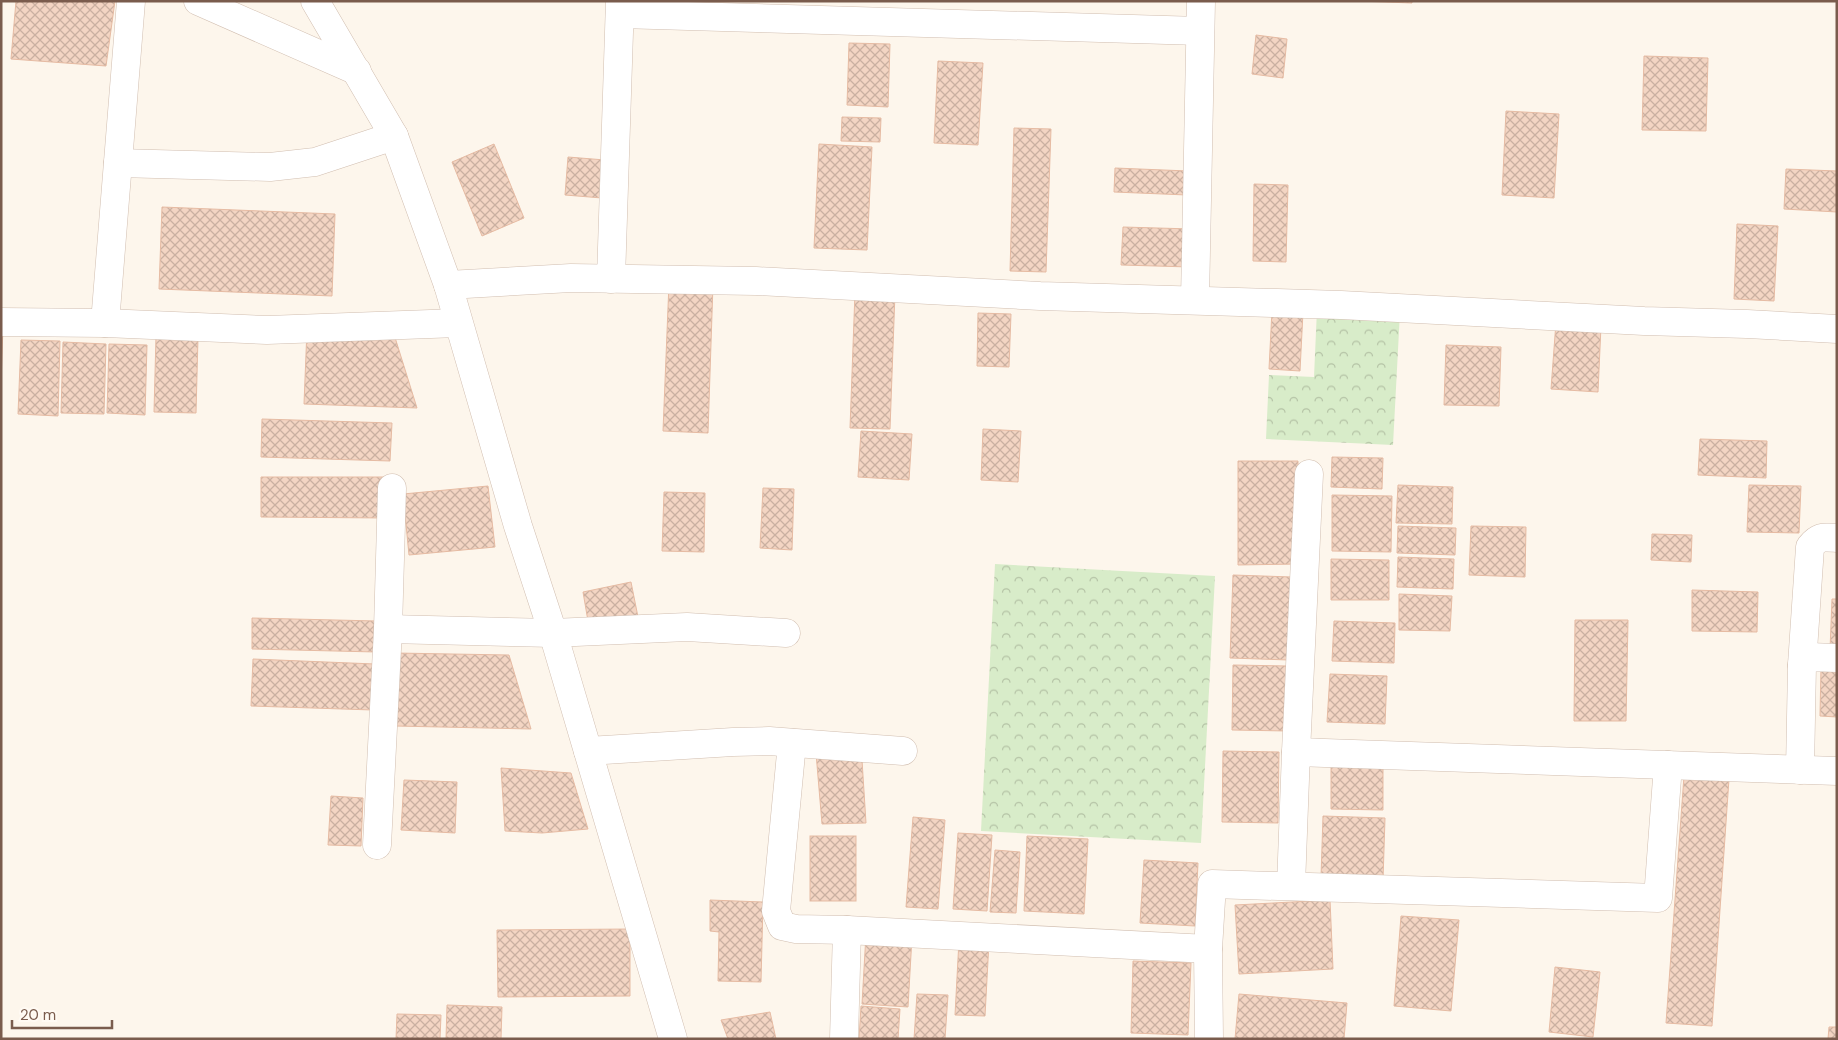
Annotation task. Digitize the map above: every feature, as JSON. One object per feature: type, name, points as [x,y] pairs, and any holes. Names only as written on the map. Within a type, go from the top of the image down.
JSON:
[{"type":"street","points":[[105,323],[131,1]]},
{"type":"street","points":[[198,1],[356,71]]},
{"type":"street","points":[[315,1],[394,136],[448,285],[518,526],[553,633],[673,1039]]},
{"type":"street","points":[[1195,300],[1201,1]]},
{"type":"street","points":[[611,279],[620,8],[1200,31]]},
{"type":"street","points":[[118,164],[270,167],[315,162],[394,136]]},
{"type":"street","points":[[448,285],[571,278],[756,281],[1040,296],[1341,305],[1837,329]]},
{"type":"street","points":[[1,322],[105,323],[267,330],[458,323]]},
{"type":"street","points":[[1291,886],[1309,474]]},
{"type":"street","points":[[377,845],[388,629],[392,488]]},
{"type":"street","points":[[1800,770],[1802,666],[1810,547],[1816,540],[1822,537],[1837,538]]},
{"type":"street","points":[[388,629],[553,633],[687,627],[786,633]]},
{"type":"street","points":[[1802,666],[1809,657],[1837,658]]},
{"type":"street","points":[[588,751],[769,741],[903,751]]},
{"type":"street","points":[[792,743],[776,911],[782,926],[796,929],[1208,949]]},
{"type":"street","points":[[1296,752],[1837,771]]},
{"type":"street","points":[[1209,1039],[1208,949],[1212,884],[1658,898],[1668,765]]},
{"type":"street","points":[[844,1039],[847,930]]},
{"type":"green space","points":[[1317,309],[1400,312],[1393,445],[1266,439],[1269,375],[1314,377]]},
{"type":"green space","points":[[995,564],[1215,576],[1201,843],[981,831]]},
{"type":"building","points":[[16,1],[115,1],[106,66],[11,59]]},
{"type":"building","points":[[1359,1],[1412,1],[1412,3]]},
{"type":"building","points":[[1256,35],[1287,39],[1283,78],[1252,74]]},
{"type":"building","points":[[849,43],[890,44],[888,107],[847,105]]},
{"type":"building","points":[[1644,56],[1708,58],[1706,131],[1642,130]]},
{"type":"building","points":[[938,61],[983,63],[978,145],[934,143]]},
{"type":"building","points":[[1506,111],[1559,114],[1554,198],[1502,195]]},
{"type":"building","points":[[842,117],[881,118],[880,142],[841,141]]},
{"type":"building","points":[[1014,128],[1051,129],[1046,272],[1010,271]]},
{"type":"building","points":[[494,144],[524,218],[482,236],[452,162]]},
{"type":"building","points":[[819,144],[872,147],[867,250],[814,248]]},
{"type":"building","points":[[568,157],[605,160],[602,198],[565,195]]},
{"type":"building","points":[[1115,168],[1188,171],[1187,195],[1114,192]]},
{"type":"building","points":[[1786,169],[1837,171],[1837,212],[1784,209]]},
{"type":"building","points":[[1254,184],[1288,185],[1286,262],[1253,261]]},
{"type":"building","points":[[162,207],[335,214],[332,296],[159,289]]},
{"type":"building","points":[[1737,224],[1778,226],[1774,301],[1734,299]]},
{"type":"building","points":[[1123,227],[1192,229],[1190,267],[1121,265]]},
{"type":"building","points":[[669,283],[713,284],[708,433],[663,431]]},
{"type":"building","points":[[855,292],[895,293],[890,429],[850,428]]},
{"type":"building","points":[[1272,310],[1303,312],[1300,371],[1269,369]]},
{"type":"building","points":[[978,313],[1011,314],[1009,367],[977,366]]},
{"type":"building","points":[[1556,322],[1601,326],[1598,392],[1551,389]]},
{"type":"building","points":[[1,326],[3,326],[1,384]]},
{"type":"building","points":[[307,329],[393,331],[417,408],[304,404]]},
{"type":"building","points":[[156,336],[198,337],[196,413],[154,412]]},
{"type":"building","points":[[21,340],[60,341],[58,416],[18,414]]},
{"type":"building","points":[[63,342],[106,344],[104,414],[61,413]]},
{"type":"building","points":[[109,344],[147,345],[145,415],[107,413]]},
{"type":"building","points":[[1446,345],[1501,347],[1499,406],[1444,405]]},
{"type":"building","points":[[262,419],[392,423],[390,461],[261,457]]},
{"type":"building","points":[[983,429],[1021,431],[1018,482],[981,480]]},
{"type":"building","points":[[861,431],[912,434],[909,480],[858,477]]},
{"type":"building","points":[[1700,439],[1767,441],[1766,478],[1698,475]]},
{"type":"building","points":[[1332,457],[1383,458],[1382,489],[1331,487]]},
{"type":"building","points":[[1238,461],[1298,461],[1298,564],[1238,565]]},
{"type":"building","points":[[261,477],[385,477],[385,518],[261,517]]},
{"type":"building","points":[[1398,485],[1453,487],[1452,524],[1396,523]]},
{"type":"building","points":[[1749,485],[1801,486],[1799,533],[1747,532]]},
{"type":"building","points":[[488,486],[495,547],[409,555],[403,494]]},
{"type":"building","points":[[763,488],[794,489],[792,550],[760,548]]},
{"type":"building","points":[[664,492],[705,493],[704,552],[662,551]]},
{"type":"building","points":[[1332,495],[1392,496],[1391,552],[1332,551]]},
{"type":"building","points":[[1398,526],[1456,528],[1455,555],[1397,553]]},
{"type":"building","points":[[1471,526],[1526,527],[1525,577],[1469,575]]},
{"type":"building","points":[[1652,534],[1692,535],[1691,562],[1651,560]]},
{"type":"building","points":[[1398,557],[1454,559],[1453,589],[1397,587]]},
{"type":"building","points":[[1331,559],[1389,560],[1389,600],[1331,600]]},
{"type":"building","points":[[1233,575],[1292,577],[1289,660],[1230,658]]},
{"type":"building","points":[[631,582],[638,617],[589,627],[583,592]]},
{"type":"building","points":[[1692,590],[1758,592],[1757,632],[1692,631]]},
{"type":"building","points":[[1399,594],[1452,596],[1450,631],[1399,630]]},
{"type":"building","points":[[1832,599],[1837,599],[1837,650],[1830,650]]},
{"type":"building","points":[[252,618],[377,621],[376,652],[252,649]]},
{"type":"building","points":[[1575,620],[1628,620],[1626,721],[1574,721]]},
{"type":"building","points":[[1334,621],[1395,623],[1394,663],[1332,661]]},
{"type":"building","points":[[395,653],[509,655],[531,729],[395,726]]},
{"type":"building","points":[[253,659],[375,664],[373,710],[251,706]]},
{"type":"building","points":[[1233,665],[1288,666],[1287,731],[1232,730]]},
{"type":"building","points":[[1821,667],[1837,668],[1837,717],[1820,716]]},
{"type":"building","points":[[1330,674],[1387,676],[1385,724],[1327,722]]},
{"type":"building","points":[[1223,751],[1279,752],[1278,823],[1222,822]]},
{"type":"building","points":[[816,753],[862,760],[866,823],[822,824]]},
{"type":"building","points":[[1331,761],[1383,761],[1383,810],[1331,809]]},
{"type":"building","points":[[501,768],[571,773],[588,829],[542,833],[505,831]]},
{"type":"building","points":[[1684,776],[1729,779],[1712,1026],[1666,1023]]},
{"type":"building","points":[[404,780],[457,782],[455,833],[401,830]]},
{"type":"building","points":[[331,796],[363,798],[361,846],[328,845]]},
{"type":"building","points":[[1323,816],[1385,818],[1383,880],[1321,877]]},
{"type":"building","points":[[913,817],[945,820],[938,909],[906,907]]},
{"type":"building","points":[[958,833],[992,835],[987,911],[953,909]]},
{"type":"building","points":[[810,836],[856,836],[856,901],[810,901]]},
{"type":"building","points":[[1027,836],[1088,839],[1084,914],[1024,911]]},
{"type":"building","points":[[995,850],[1020,852],[1016,913],[990,912]]},
{"type":"building","points":[[1144,860],[1198,863],[1195,926],[1140,923]]},
{"type":"building","points":[[710,900],[763,902],[761,982],[718,981],[719,932],[710,931]]},
{"type":"building","points":[[1330,900],[1333,969],[1239,974],[1235,905]]},
{"type":"building","points":[[1401,916],[1459,920],[1451,1011],[1394,1006]]},
{"type":"building","points":[[630,929],[630,996],[498,997],[497,930]]},
{"type":"building","points":[[866,934],[912,937],[908,1007],[862,1004]]},
{"type":"building","points":[[959,940],[989,942],[985,1016],[955,1015]]},
{"type":"building","points":[[1133,961],[1191,963],[1188,1035],[1131,1033]]},
{"type":"building","points":[[1555,967],[1600,972],[1593,1037],[1549,1032]]},
{"type":"building","points":[[917,994],[948,995],[945,1039],[914,1039]]},
{"type":"building","points":[[1239,994],[1347,1003],[1344,1039],[1235,1039]]},
{"type":"building","points":[[447,1005],[502,1007],[501,1039],[446,1039]]},
{"type":"building","points":[[861,1006],[900,1009],[898,1039],[859,1039]]},
{"type":"building","points":[[770,1012],[776,1039],[728,1039],[721,1020]]},
{"type":"building","points":[[397,1014],[441,1015],[440,1039],[396,1039]]},
{"type":"building","points":[[1829,1027],[1837,1027],[1837,1039],[1828,1039]]}]
